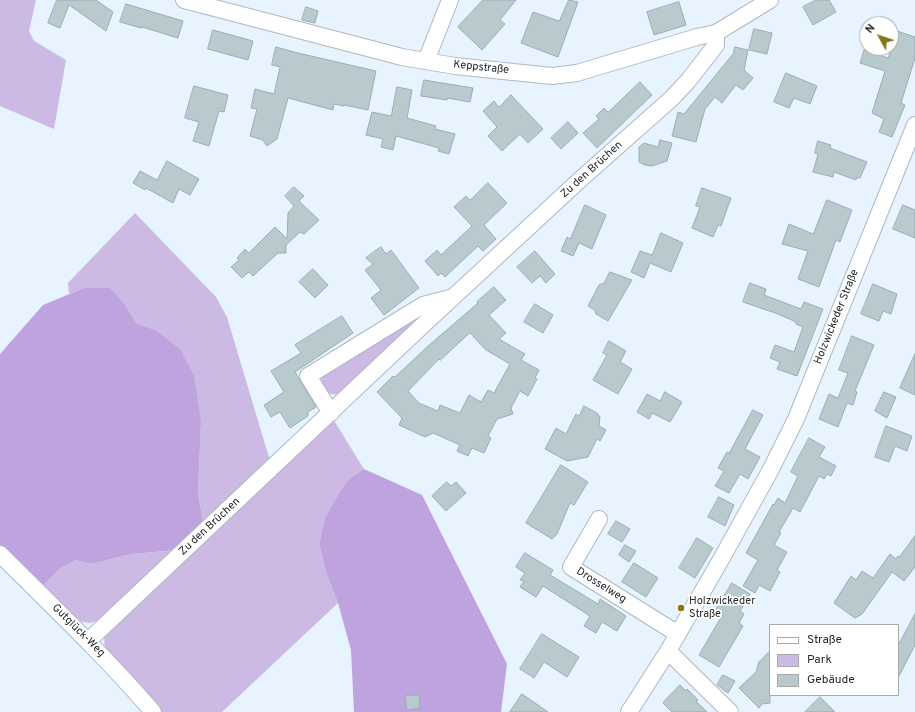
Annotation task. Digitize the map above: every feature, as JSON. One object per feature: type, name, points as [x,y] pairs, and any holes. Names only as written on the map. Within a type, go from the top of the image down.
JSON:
[{"type":"street","name":"Keppstraße","points":[[184,0],[394,55],[456,66],[552,76],[577,73],[716,32],[770,0]]},
{"type":"street","points":[[426,60],[450,0]]},
{"type":"street","name":"Zu den Brüchen","points":[[88,641],[452,298],[577,182],[670,99],[688,81],[716,45],[716,32]]},
{"type":"street","name":"Holzwickeder Straße","points":[[629,712],[668,651],[736,534],[796,419],[915,125]]},
{"type":"street","name":"Zu den Brüchen","points":[[331,413],[308,376],[423,305],[452,298]]},
{"type":"street","name":"Drosselweg","points":[[599,519],[571,567],[678,634]]},
{"type":"street","name":"Gutglück-Weg","points":[[0,554],[122,676],[153,712]]},
{"type":"street","points":[[668,651],[730,712]]},
{"type":"green space","points":[[0,0],[36,0],[29,31],[34,41],[66,60],[54,129],[0,106]]},
{"type":"green space","points":[[135,213],[216,297],[227,317],[271,464],[196,533],[203,520],[198,494],[201,423],[155,330],[136,323],[126,306],[84,288],[69,294],[68,283]]},
{"type":"green space","points":[[413,319],[416,320],[416,322],[338,394],[330,394],[321,385],[322,376]]},
{"type":"green space","points":[[333,419],[364,469],[351,477],[340,491],[325,518],[319,544],[326,572],[338,603],[222,712],[159,712],[105,650],[104,637],[110,626]]},
{"type":"green space","points":[[177,550],[106,618],[90,623],[72,620],[41,588],[61,568],[76,560],[91,564],[132,554]]},
{"type":"shaded area","points":[[84,288],[110,288],[126,306],[136,323],[155,330],[180,349],[194,376],[201,423],[198,494],[203,520],[196,533],[177,550],[132,554],[91,564],[76,560],[61,568],[41,588],[0,545],[0,354],[43,305]]},
{"type":"shaded area","points":[[364,469],[422,495],[507,664],[501,712],[354,712],[351,650],[338,603],[326,572],[319,544],[325,518],[340,491],[351,477]]},
{"type":"building","points":[[57,0],[96,0],[113,12],[106,31],[69,5],[60,28],[48,23]]},
{"type":"building","points":[[483,0],[516,0],[500,20],[505,24],[482,50],[458,27]]},
{"type":"building","points":[[569,0],[578,2],[558,57],[521,43],[533,12],[559,21]]},
{"type":"building","points":[[816,0],[829,0],[836,12],[813,25],[803,7]]},
{"type":"building","points":[[679,2],[686,25],[654,35],[647,12]]},
{"type":"building","points":[[126,4],[183,21],[178,38],[120,22]]},
{"type":"building","points":[[306,7],[318,11],[315,23],[302,20]]},
{"type":"building","points":[[754,29],[772,33],[767,54],[749,50]]},
{"type":"building","points":[[213,30],[253,41],[248,60],[208,49]]},
{"type":"building","points":[[899,32],[915,37],[915,58],[901,103],[905,105],[892,137],[879,132],[884,119],[872,113],[885,71],[860,63],[862,56],[882,56],[888,58],[889,56],[899,56]]},
{"type":"building","points":[[276,47],[376,71],[368,110],[334,104],[333,110],[288,98],[277,139],[267,146],[263,140],[250,136],[257,109],[251,108],[255,89],[274,94],[280,67],[272,65]]},
{"type":"building","points":[[735,47],[748,50],[744,70],[753,78],[743,90],[736,85],[722,103],[715,97],[705,109],[696,142],[672,136],[678,112],[684,114],[733,54]]},
{"type":"building","points":[[786,73],[817,86],[810,104],[794,98],[789,108],[774,102]]},
{"type":"building","points":[[424,80],[473,88],[470,102],[421,96]]},
{"type":"building","points":[[640,82],[652,95],[597,148],[583,133],[599,119],[596,116],[604,108],[608,112]]},
{"type":"building","points":[[194,86],[228,95],[224,112],[219,111],[209,146],[193,141],[199,122],[185,118]]},
{"type":"building","points":[[397,87],[412,90],[407,118],[436,126],[435,129],[455,134],[449,154],[438,151],[439,148],[396,136],[393,150],[381,147],[383,139],[366,135],[372,112],[391,116]]},
{"type":"building","points":[[511,95],[543,129],[528,143],[520,134],[502,151],[488,136],[497,127],[483,111],[494,101],[499,107]]},
{"type":"building","points":[[568,122],[578,133],[561,149],[551,138]]},
{"type":"building","points":[[660,140],[672,143],[667,161],[652,166],[639,162],[639,147],[644,143],[658,147]]},
{"type":"building","points":[[818,141],[831,145],[830,148],[867,162],[860,178],[857,177],[856,180],[834,172],[833,177],[813,172],[818,154],[815,153]]},
{"type":"building","points":[[167,161],[199,179],[190,195],[179,189],[173,203],[146,188],[145,190],[133,183],[140,171],[157,180]]},
{"type":"building","points":[[488,183],[507,203],[484,225],[496,239],[483,251],[478,246],[445,277],[441,273],[438,276],[425,261],[437,250],[441,255],[472,226],[454,207],[466,196],[470,200]]},
{"type":"building","points":[[294,187],[304,196],[299,201],[319,220],[304,234],[300,232],[286,245],[286,253],[278,253],[253,276],[249,272],[242,278],[231,267],[239,260],[237,258],[245,249],[249,253],[275,227],[287,239],[288,213],[294,206],[285,196]]},
{"type":"building","points":[[702,188],[731,198],[721,226],[718,225],[713,237],[692,228],[700,207],[696,206]]},
{"type":"building","points":[[827,200],[852,210],[840,242],[836,240],[819,287],[798,279],[808,251],[782,244],[789,224],[813,234]]},
{"type":"building","points":[[585,205],[606,215],[592,249],[579,243],[573,256],[561,251],[567,237],[570,239]]},
{"type":"building","points":[[903,205],[915,210],[915,238],[893,229]]},
{"type":"building","points":[[661,233],[683,243],[671,272],[650,263],[644,278],[631,272],[640,251],[652,255]]},
{"type":"building","points":[[381,247],[386,254],[391,250],[419,288],[384,315],[371,298],[381,290],[365,270],[373,264],[366,258]]},
{"type":"building","points":[[535,251],[555,274],[546,283],[540,276],[532,283],[517,267]]},
{"type":"building","points":[[313,269],[328,285],[315,298],[299,282]]},
{"type":"building","points":[[610,272],[632,280],[608,321],[596,314],[595,310],[588,306],[599,285],[604,283]]},
{"type":"building","points":[[750,283],[766,289],[764,295],[801,309],[804,302],[823,309],[797,376],[777,369],[780,362],[770,358],[775,345],[794,352],[803,327],[796,324],[796,322],[778,314],[743,302]]},
{"type":"building","points":[[873,284],[897,294],[891,314],[883,311],[879,321],[861,314]]},
{"type":"building","points":[[494,287],[506,300],[489,315],[506,333],[499,339],[525,354],[521,360],[539,370],[535,378],[537,379],[528,396],[520,391],[511,408],[513,414],[497,419],[488,436],[491,438],[484,453],[472,448],[468,456],[457,451],[460,445],[433,433],[425,437],[399,425],[402,418],[377,392],[393,376],[395,377],[478,303],[477,302]],"holes":[[[470,333],[486,350],[510,364],[494,393],[488,390],[481,402],[469,395],[460,413],[440,405],[438,411],[419,403],[408,391],[439,359],[440,360]]]},
{"type":"building","points":[[535,304],[553,315],[543,333],[524,322]]},
{"type":"building","points":[[342,316],[353,333],[295,372],[316,407],[308,412],[308,416],[290,428],[280,412],[271,417],[264,405],[284,392],[271,371],[301,353],[295,345]]},
{"type":"building","points":[[852,336],[874,345],[855,391],[857,392],[853,405],[847,403],[838,427],[819,419],[829,394],[838,398],[848,373],[839,370]]},
{"type":"building","points":[[609,341],[626,351],[620,362],[632,369],[618,394],[593,380],[607,355],[603,353]]},
{"type":"building","points":[[915,354],[915,395],[900,388]]},
{"type":"building","points":[[665,392],[682,402],[670,422],[652,413],[649,419],[637,412],[647,394],[660,401]]},
{"type":"building","points":[[884,392],[896,397],[887,418],[875,411]]},
{"type":"building","points":[[584,406],[597,413],[600,417],[599,426],[606,430],[600,441],[597,439],[588,457],[567,461],[545,449],[556,428],[566,434],[576,414],[579,416]]},
{"type":"building","points":[[753,410],[763,415],[745,449],[760,457],[748,479],[740,474],[729,493],[715,486],[724,471],[718,468],[727,452],[729,453]]},
{"type":"building","points":[[886,426],[912,436],[907,451],[895,446],[889,462],[875,457]]},
{"type":"building","points":[[809,438],[825,447],[819,457],[836,466],[831,476],[827,474],[824,479],[819,476],[800,512],[793,508],[779,532],[781,533],[774,545],[787,552],[777,570],[780,572],[770,591],[759,585],[755,593],[743,586],[758,560],[746,553],[773,504],[774,505],[778,498],[785,503],[798,476],[791,472]]},
{"type":"building","points":[[561,465],[588,482],[574,505],[570,503],[557,534],[552,539],[526,523]]},
{"type":"building","points":[[447,482],[451,486],[456,482],[466,493],[446,511],[432,496]]},
{"type":"building","points":[[719,497],[734,505],[725,526],[708,517]]},
{"type":"building","points":[[616,521],[630,529],[622,542],[608,534]]},
{"type":"building","points":[[915,536],[915,567],[904,581],[892,572],[862,614],[855,618],[834,603],[851,576],[856,580],[862,571],[873,578],[890,554],[896,559],[898,556],[899,557]]},
{"type":"building","points":[[697,538],[713,548],[695,578],[679,568]]},
{"type":"building","points":[[625,545],[636,551],[629,562],[619,555]]},
{"type":"building","points":[[525,553],[553,570],[550,575],[598,604],[600,599],[626,616],[617,631],[602,622],[596,633],[584,626],[590,616],[543,586],[536,597],[520,587],[524,581],[520,580],[525,573],[516,567]]},
{"type":"building","points":[[634,563],[658,578],[646,597],[622,582]]},
{"type":"building","points":[[732,583],[750,594],[740,611],[744,614],[739,623],[743,626],[719,667],[699,655],[723,614],[716,610]]},
{"type":"building","points":[[915,614],[915,645],[899,676],[899,644]]},
{"type":"building","points":[[542,634],[579,657],[567,677],[544,662],[534,678],[520,669]]},
{"type":"building","points":[[769,652],[770,703],[762,704],[759,708],[739,688],[756,672],[759,662]]},
{"type":"building","points":[[723,675],[735,681],[728,693],[717,685]]},
{"type":"building","points":[[680,685],[686,691],[687,689],[698,700],[696,701],[707,712],[672,712],[663,703]]},
{"type":"building","points":[[522,694],[548,712],[510,712]]},
{"type":"building","points":[[419,695],[420,708],[407,710],[405,696]]},
{"type":"building","points":[[820,697],[835,712],[805,712]]},
{"type":"place","name":"Holzwickeder Straße","points":[[681,608]]}]
